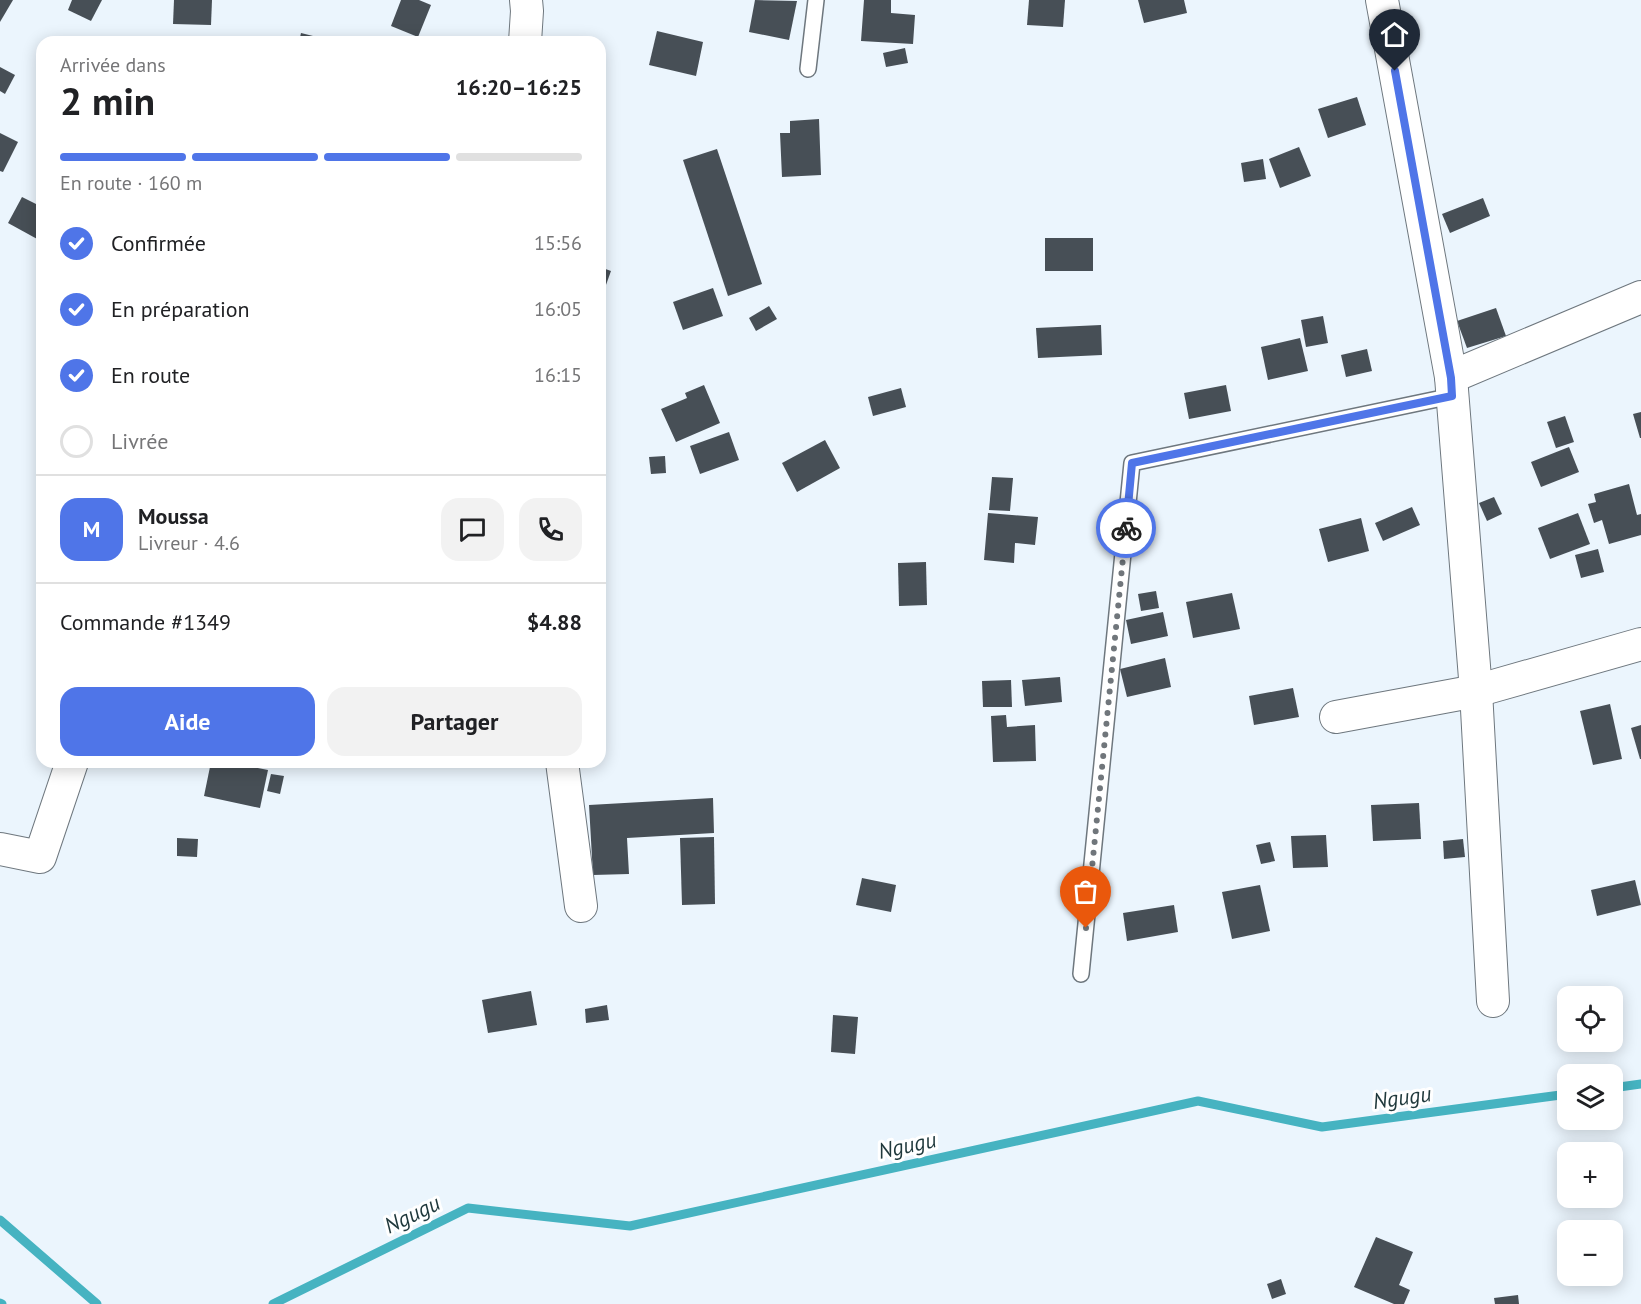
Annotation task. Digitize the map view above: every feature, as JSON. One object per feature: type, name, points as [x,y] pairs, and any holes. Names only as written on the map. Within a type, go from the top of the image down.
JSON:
[{"type":"street","points":[[525,36],[526,0]]},
{"type":"street","points":[[1382,0],[1451,387],[1476,691],[1493,1001]]},
{"type":"street","points":[[1451,387],[1641,297]]},
{"type":"street","points":[[1336,717],[1476,691],[1641,644]]},
{"type":"street","points":[[0,849],[40,857],[70,768]]},
{"type":"street","points":[[563,768],[581,906]]},
{"type":"lane","points":[[808,69],[816,0]]},
{"type":"lane","points":[[1081,974],[1132,463],[1451,387]]},
{"type":"building","points":[[0,0],[13,0],[0,22]]},
{"type":"building","points":[[72,0],[102,0],[91,21],[68,10]]},
{"type":"building","points":[[174,0],[212,0],[211,25],[173,24]]},
{"type":"building","points":[[401,0],[419,0],[431,5],[418,36],[391,26]]},
{"type":"building","points":[[755,0],[797,1],[789,40],[749,32]]},
{"type":"building","points":[[864,0],[891,0],[891,13],[915,15],[913,44],[861,41]]},
{"type":"building","points":[[1029,0],[1065,0],[1063,27],[1027,25]]},
{"type":"building","points":[[1138,0],[1184,0],[1187,13],[1144,23]]},
{"type":"building","points":[[657,31],[703,42],[696,76],[649,65]]},
{"type":"building","points":[[905,48],[908,63],[886,67],[883,53]]},
{"type":"building","points":[[0,67],[15,75],[5,94],[0,91]]},
{"type":"building","points":[[1357,97],[1366,125],[1328,138],[1318,109]]},
{"type":"building","points":[[819,119],[821,175],[782,177],[780,133],[790,133],[790,121]]},
{"type":"building","points":[[0,133],[18,142],[3,172],[0,171]]},
{"type":"building","points":[[1299,147],[1311,176],[1280,188],[1269,159]]},
{"type":"building","points":[[717,149],[762,284],[728,296],[683,160]]},
{"type":"building","points":[[1263,159],[1266,179],[1244,182],[1241,163]]},
{"type":"building","points":[[22,197],[36,204],[36,238],[8,223]]},
{"type":"building","points":[[1483,198],[1490,216],[1450,233],[1442,214]]},
{"type":"building","points":[[1045,238],[1093,238],[1093,271],[1045,271]]},
{"type":"building","points":[[606,269],[611,271],[606,285]]},
{"type":"building","points":[[713,288],[723,316],[683,330],[673,302]]},
{"type":"building","points":[[769,306],[777,319],[756,331],[749,318]]},
{"type":"building","points":[[1496,308],[1506,336],[1467,348],[1457,321]]},
{"type":"building","points":[[1323,316],[1328,343],[1306,347],[1301,320]]},
{"type":"building","points":[[1101,325],[1102,355],[1038,358],[1036,328]]},
{"type":"building","points":[[1300,338],[1308,371],[1268,380],[1261,347]]},
{"type":"building","points":[[1367,349],[1372,371],[1346,377],[1341,355]]},
{"type":"building","points":[[704,385],[720,423],[676,442],[661,409],[687,398],[685,393]]},
{"type":"building","points":[[1226,385],[1231,411],[1189,419],[1184,393]]},
{"type":"building","points":[[901,388],[906,407],[873,416],[868,397]]},
{"type":"building","points":[[1641,412],[1641,438],[1640,438],[1633,414]]},
{"type":"building","points":[[1565,416],[1574,442],[1556,448],[1547,422]]},
{"type":"building","points":[[729,432],[739,460],[700,474],[690,446]]},
{"type":"building","points":[[825,440],[840,468],[797,492],[782,463]]},
{"type":"building","points":[[1569,447],[1579,472],[1541,487],[1531,462]]},
{"type":"building","points":[[665,456],[666,473],[651,474],[649,457]]},
{"type":"building","points":[[992,477],[1013,478],[1010,511],[989,510]]},
{"type":"building","points":[[1629,484],[1637,515],[1641,514],[1641,535],[1609,544],[1602,520],[1594,523],[1588,504],[1596,502],[1594,494]]},
{"type":"building","points":[[1494,497],[1502,514],[1487,521],[1479,503]]},
{"type":"building","points":[[1412,507],[1420,525],[1383,541],[1375,523]]},
{"type":"building","points":[[988,513],[1038,517],[1035,545],[1015,543],[1014,563],[984,560]]},
{"type":"building","points":[[1578,513],[1590,544],[1550,559],[1538,528]]},
{"type":"building","points":[[1361,518],[1369,551],[1328,562],[1319,529]]},
{"type":"building","points":[[1598,549],[1604,572],[1581,578],[1575,555]]},
{"type":"building","points":[[926,562],[927,605],[899,606],[898,563]]},
{"type":"building","points":[[1156,591],[1159,608],[1141,611],[1138,594]]},
{"type":"building","points":[[1232,593],[1240,629],[1193,638],[1186,602]]},
{"type":"building","points":[[1163,612],[1168,636],[1131,644],[1126,620]]},
{"type":"building","points":[[1165,658],[1171,687],[1127,697],[1120,669]]},
{"type":"building","points":[[1060,677],[1062,702],[1025,706],[1022,680]]},
{"type":"building","points":[[1011,680],[1012,707],[983,707],[982,681]]},
{"type":"building","points":[[1293,688],[1299,717],[1254,725],[1249,696]]},
{"type":"building","points":[[1610,704],[1622,759],[1593,765],[1580,711]]},
{"type":"building","points":[[1006,715],[1007,727],[1035,725],[1036,761],[993,762],[991,716]]},
{"type":"building","points":[[1641,725],[1641,759],[1640,759],[1631,728]]},
{"type":"building","points":[[210,768],[268,770],[260,808],[204,796]]},
{"type":"building","points":[[271,774],[284,776],[280,794],[267,791]]},
{"type":"building","points":[[713,798],[714,833],[627,838],[629,874],[593,875],[589,805]]},
{"type":"building","points":[[1419,803],[1421,839],[1373,841],[1371,805]]},
{"type":"building","points":[[1326,835],[1328,867],[1293,868],[1291,836]]},
{"type":"building","points":[[714,837],[715,904],[682,905],[680,838]]},
{"type":"building","points":[[177,838],[198,839],[197,857],[177,856]]},
{"type":"building","points":[[1463,839],[1465,857],[1444,859],[1443,841]]},
{"type":"building","points":[[1270,842],[1275,861],[1261,864],[1256,845]]},
{"type":"building","points":[[862,878],[896,885],[891,912],[856,905]]},
{"type":"building","points":[[1635,880],[1641,905],[1597,916],[1591,890]]},
{"type":"building","points":[[1260,885],[1270,931],[1232,939],[1222,892]]},
{"type":"building","points":[[1174,905],[1178,932],[1127,941],[1123,913]]},
{"type":"building","points":[[531,991],[537,1025],[488,1033],[482,1000]]},
{"type":"building","points":[[607,1005],[609,1020],[586,1023],[585,1009]]},
{"type":"building","points":[[833,1015],[858,1017],[855,1054],[831,1052]]},
{"type":"building","points":[[1376,1237],[1413,1252],[1399,1285],[1410,1290],[1404,1304],[1394,1304],[1354,1287]]},
{"type":"building","points":[[1281,1279],[1286,1294],[1272,1299],[1267,1284]]},
{"type":"building","points":[[1518,1295],[1519,1304],[1495,1304],[1494,1298]]},
{"type":"waterway","name":"Ngugu","points":[[1623,1086],[1641,1084]]},
{"type":"waterway","name":"Ngugu","points":[[273,1304],[468,1208],[630,1226],[1198,1101],[1322,1127],[1557,1095]]},
{"type":"waterway","name":"Ngugu","points":[[0,1220],[97,1304]]},
{"type":"way so far","points":[[1086,928],[1126,528]]},
{"type":"route","points":[[1126,528],[1132,463],[1452,396],[1451,378],[1395,71]]}]
